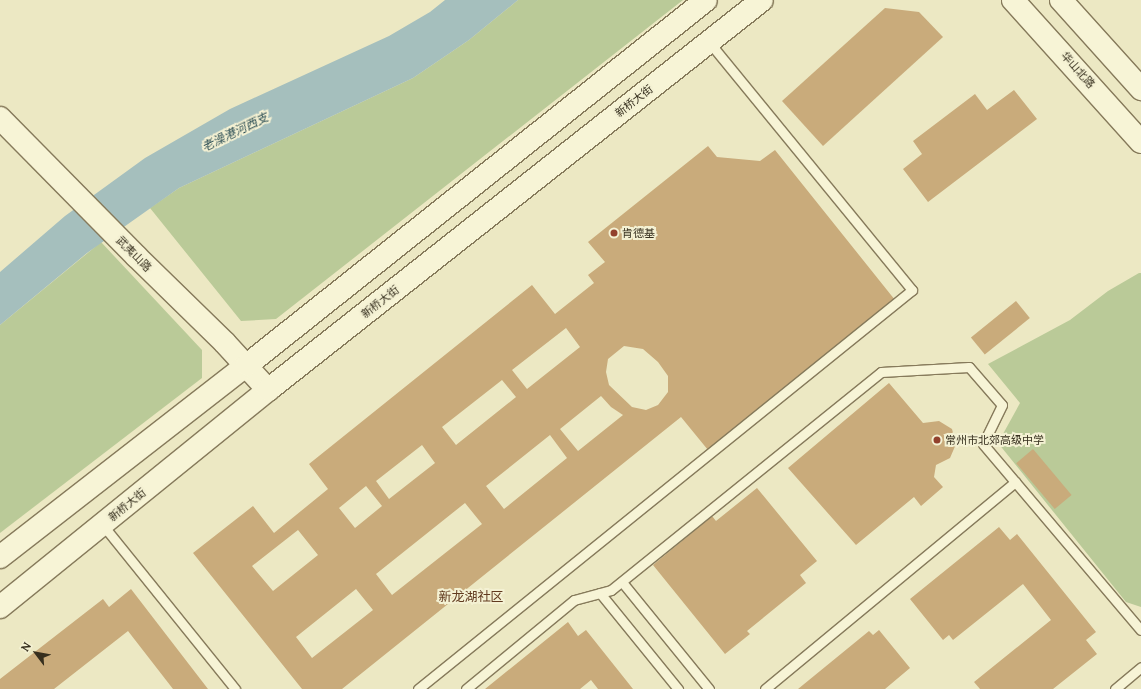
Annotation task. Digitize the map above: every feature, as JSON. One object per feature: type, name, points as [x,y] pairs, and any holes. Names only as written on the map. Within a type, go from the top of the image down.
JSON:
[{"type":"street","points":[[0,557],[247,365],[706,0]]},
{"type":"street","name":"新桥大街","points":[[0,607],[268,390],[762,0]]},
{"type":"street","name":"华山北路","points":[[1013,0],[1141,142]]},
{"type":"street","points":[[1061,0],[1141,89]]},
{"type":"street","name":"武夷山路","points":[[0,118],[66,183],[136,256],[247,365],[268,390]]},
{"type":"lane","points":[[418,689],[912,290],[709,42]]},
{"type":"lane","points":[[466,689],[574,600],[611,590],[622,582],[881,372],[969,367],[1002,405],[983,444],[1141,630]]},
{"type":"lane","points":[[764,689],[1015,482]]},
{"type":"lane","points":[[102,524],[235,689]]},
{"type":"lane","points":[[622,582],[709,689]]},
{"type":"lane","points":[[600,593],[678,689]]},
{"type":"lane","points":[[1114,689],[1141,667]]},
{"type":"green space","points":[[518,0],[683,0],[276,319],[241,321],[150,208],[179,188],[413,78],[469,40]]},
{"type":"green space","points":[[101,242],[202,350],[202,378],[0,533],[0,325]]},
{"type":"green space","points":[[1141,273],[1141,607],[1126,602],[998,443],[1020,403],[988,364],[1070,320],[1108,291]]},
{"type":"water","name":"老澡港河西支","points":[[445,0],[518,0],[469,40],[413,78],[179,188],[87,253],[0,325],[0,272],[65,216],[145,158],[230,109],[389,36],[430,12]]},
{"type":"building","points":[[885,8],[919,12],[943,37],[823,146],[782,101]]},
{"type":"building","points":[[1014,90],[1037,119],[928,202],[903,169],[922,154],[913,141],[975,94],[987,110]]},
{"type":"building","points":[[708,146],[717,157],[760,161],[775,150],[895,300],[708,450],[681,417],[342,689],[302,689],[193,553],[253,506],[274,533],[328,489],[309,464],[532,285],[555,314],[594,283],[588,275],[605,262],[588,242]],"holes":[[[566,328],[580,347],[527,389],[512,370]],[[624,346],[643,349],[658,362],[668,376],[668,392],[658,405],[646,410],[632,407],[609,385],[606,372],[608,359]],[[502,380],[516,397],[456,445],[442,427]],[[601,396],[611,407],[623,415],[578,451],[560,429]],[[550,435],[567,458],[504,509],[486,486]],[[422,445],[435,463],[389,499],[376,481]],[[366,486],[382,506],[355,528],[339,508]],[[465,503],[482,524],[392,595],[376,574]],[[298,530],[318,555],[273,591],[252,566]],[[356,589],[373,610],[312,658],[296,637]]]},
{"type":"building","points":[[1016,301],[1030,318],[985,355],[971,338]]},
{"type":"building","points":[[889,383],[923,423],[939,421],[952,429],[956,444],[950,458],[936,465],[934,477],[943,487],[921,506],[914,497],[856,545],[788,468]]},
{"type":"building","points":[[1033,449],[1072,495],[1055,509],[1016,463]]},
{"type":"building","points":[[757,488],[817,561],[800,575],[806,583],[747,631],[750,634],[725,654],[653,565],[712,516],[716,521]]},
{"type":"building","points":[[999,527],[1010,540],[1017,534],[1096,632],[1086,640],[1097,654],[1053,689],[980,689],[974,682],[1051,620],[1023,584],[953,640],[949,635],[943,640],[910,599]]},
{"type":"building","points":[[131,589],[208,689],[173,689],[128,631],[54,689],[0,689],[0,679],[103,599],[109,607]]},
{"type":"building","points":[[568,622],[578,636],[586,630],[633,689],[598,689],[591,680],[580,689],[485,689]]},
{"type":"building","points":[[879,630],[910,668],[885,689],[798,689],[869,631],[873,635]]},
{"type":"place","name":"肯德基","points":[[614,233]]},
{"type":"place","name":"常州市北郊高级中学","points":[[937,440]]},
{"type":"district","name":"新龙湖社区","points":[[471,597]]}]
